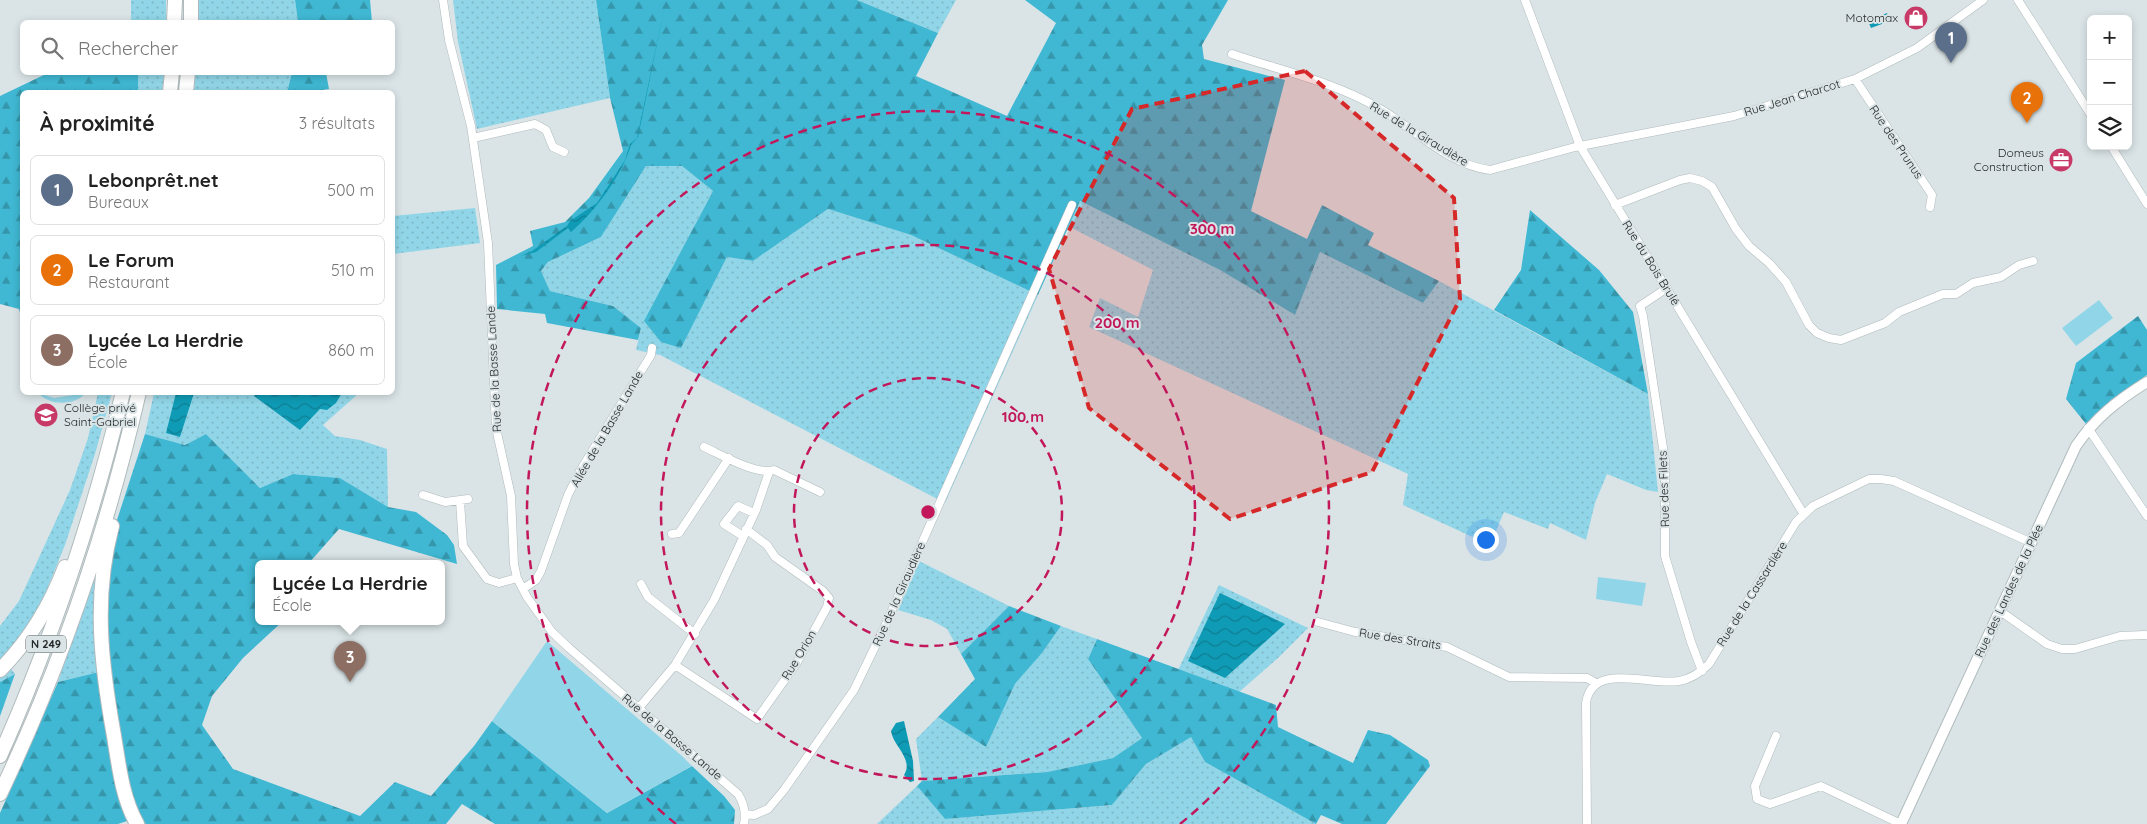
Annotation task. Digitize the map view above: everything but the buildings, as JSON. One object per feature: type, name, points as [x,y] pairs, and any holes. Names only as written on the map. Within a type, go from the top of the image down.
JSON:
[{"type":"highway","points":[[174,20],[175,0]]},
{"type":"highway","points":[[190,20],[191,0]]},
{"type":"highway","points":[[170,90],[172,75]]},
{"type":"highway","points":[[186,90],[188,75]]},
{"type":"highway","name":"N 249","points":[[0,756],[42,654],[86,530],[122,395]]},
{"type":"highway","name":"N 249","points":[[0,794],[57,661],[85,582],[123,462],[138,395]]},
{"type":"highway","points":[[123,462],[126,476],[102,575],[100,645],[103,676],[123,787],[137,824]]},
{"type":"highway","points":[[0,670],[24,644],[42,618],[75,539],[86,530]]},
{"type":"street","name":"Rue de la Basse Lande","points":[[444,0],[449,40],[473,138],[488,243],[496,428],[511,496],[514,564],[517,578],[552,632],[638,709],[738,794],[743,802],[744,824]]},
{"type":"street","name":"Rue du Bois Brulé","points":[[1525,0],[1580,146],[1803,513]]},
{"type":"street","name":"Rue Jean Charcot","points":[[1580,146],[1734,116],[1855,79],[1917,48],[1983,0]]},
{"type":"street","points":[[2018,0],[2087,109]]},
{"type":"street","name":"Rue de la Giraudière","points":[[1232,54],[1321,83],[1374,105],[1457,160],[1476,168],[1490,170],[1502,168],[1580,146]]},
{"type":"street","name":"Rue des Prunus","points":[[1855,79],[1932,194],[1930,206]]},
{"type":"street","points":[[473,138],[535,124],[546,130],[553,147],[564,152]]},
{"type":"street","points":[[2113,150],[2147,204]]},
{"type":"street","points":[[1615,205],[1680,180],[1690,178],[1702,181],[1712,187],[1736,229],[1749,246],[1769,263],[1786,282],[1809,325],[1817,333],[1841,340],[1885,323],[1899,312],[1943,294],[1956,294],[1973,283],[2001,277],[2019,265],[2033,261]]},
{"type":"street","name":"Rue de la Giraudière","points":[[745,814],[760,813],[768,808],[779,796],[854,690],[883,631],[1072,205]]},
{"type":"street","name":"Rue des Filets","points":[[1668,288],[1640,306],[1665,461],[1665,556],[1691,642],[1702,671]]},
{"type":"street","name":"Allée de la Basse Lande","points":[[523,589],[536,580],[541,571],[562,511],[576,479],[651,355],[652,348]]},
{"type":"street","name":"Rue des Landes de la Plée","points":[[1901,824],[2076,446],[2088,428],[2120,398],[2147,382]]},
{"type":"street","points":[[2088,428],[2147,516]]},
{"type":"street","points":[[704,447],[755,470],[769,472],[774,470],[820,492]]},
{"type":"street","points":[[672,534],[679,533],[728,458]]},
{"type":"street","points":[[638,709],[675,665],[714,600],[754,513],[769,472]]},
{"type":"street","name":"Rue de la Cassardière","points":[[1702,671],[1803,513],[1813,506],[1869,479],[1894,481],[2032,543]]},
{"type":"street","points":[[423,495],[437,501],[464,500],[463,546],[487,579],[499,583],[517,578]]},
{"type":"street","points":[[744,533],[724,524],[738,506],[754,513]]},
{"type":"street","name":"Rue Orion","points":[[675,665],[757,719],[796,664],[827,607],[829,598],[823,591],[775,557],[767,545],[744,533]]},
{"type":"street","points":[[641,584],[648,597],[695,634]]},
{"type":"street","points":[[2000,611],[2048,644],[2062,649],[2075,649],[2120,636],[2145,635]]},
{"type":"street","name":"Rue des Straits","points":[[1318,622],[1356,632],[1447,647],[1509,677],[1587,678],[1596,683]]},
{"type":"street","points":[[1588,824],[1586,703],[1588,695],[1596,683],[1611,679],[1676,682],[1691,678],[1702,671]]},
{"type":"street","points":[[1776,736],[1755,786],[1757,799],[1770,804],[1821,786],[1901,824]]},
{"type":"highlighted area","points":[[1305,71],[1454,198],[1460,299],[1372,472],[1230,519],[1089,408],[1049,269],[1132,109]]},
{"type":"shaded area","points":[[131,0],[166,0],[166,20],[131,20]]},
{"type":"shaded area","points":[[199,0],[295,0],[298,20],[198,20]]},
{"type":"shaded area","points":[[453,0],[596,0],[610,98],[477,129],[458,42]]},
{"type":"shaded area","points":[[857,0],[956,0],[938,33]]},
{"type":"shaded area","points":[[138,75],[164,75],[162,90],[138,90]]},
{"type":"shaded area","points":[[195,75],[291,75],[288,90],[194,90]]},
{"type":"shaded area","points":[[646,166],[682,166],[713,191],[695,225],[681,347],[727,257],[753,261],[828,209],[911,235],[1038,295],[945,503],[660,355],[636,350],[641,328],[613,306],[550,291],[541,271],[548,262],[601,237]]},
{"type":"shaded area","points":[[1080,201],[1220,270],[1295,315],[1320,252],[1423,303],[1439,281],[1648,394],[1658,492],[1646,490],[1607,474],[1595,503],[1586,540],[1550,523],[1548,529],[1504,512],[1490,545],[1403,505],[1408,474],[1089,327],[1100,298],[1138,317],[1153,270],[1068,226]]},
{"type":"shaded area","points":[[475,208],[480,243],[395,254],[395,216]]},
{"type":"shaded area","points":[[2099,300],[2113,318],[2076,346],[2062,328]]},
{"type":"shaded area","points":[[40,395],[54,398],[84,395],[75,400],[62,403]]},
{"type":"shaded area","points":[[98,395],[111,395],[95,454],[65,545],[36,616],[3,658],[15,674],[0,682],[0,626],[19,601],[70,490],[88,438]]},
{"type":"shaded area","points":[[154,395],[357,395],[323,425],[335,436],[360,440],[387,449],[388,507],[340,478],[293,474],[260,488],[206,434],[185,445],[145,434]]},
{"type":"shaded area","points":[[115,526],[107,670],[58,682],[96,567]]},
{"type":"shaded area","points":[[919,561],[1009,606],[961,654],[947,629],[931,620],[898,610]]},
{"type":"shaded area","points":[[1598,577],[1646,583],[1642,606],[1596,599]]},
{"type":"shaded area","points":[[1219,585],[1308,628],[1279,657],[1238,693],[1178,670]]},
{"type":"shaded area","points":[[1061,626],[1097,639],[1088,659],[1142,738],[1113,758],[1047,772],[922,781],[916,739],[938,717],[986,747],[1015,684],[1042,653]]},
{"type":"shaded area","points":[[547,641],[692,766],[607,813],[492,721]]},
{"type":"shaded area","points":[[1191,736],[1205,762],[1316,824],[877,824],[917,786],[945,819],[1112,805],[1146,764]]},
{"type":"green space","points":[[295,0],[370,0],[372,20],[298,20]]},
{"type":"green space","points":[[596,0],[857,0],[938,33],[916,76],[1007,116],[1056,23],[1025,0],[1228,0],[1202,45],[1204,59],[1285,80],[1251,211],[1307,239],[1322,205],[1374,233],[1368,245],[1439,281],[1423,303],[1320,252],[1295,315],[1220,270],[1080,201],[1038,295],[911,235],[828,209],[753,261],[727,257],[681,348],[661,342],[644,321],[713,191],[682,166],[646,166],[601,237],[548,262],[541,271],[550,291],[613,306],[641,328],[638,340],[547,323],[545,314],[497,309],[496,265],[533,246],[530,231],[565,222],[589,198],[623,151],[610,98]]},
{"type":"green space","points":[[44,75],[138,75],[138,90],[20,90],[20,312],[19,309],[0,304],[0,96]]},
{"type":"green space","points":[[291,75],[326,75],[329,89],[288,90]]},
{"type":"green space","points":[[1530,210],[1599,270],[1633,312],[1648,394],[1494,310],[1521,270]]},
{"type":"green space","points":[[2138,316],[2147,330],[2147,375],[2111,400],[2086,424],[2066,399],[2076,363]]},
{"type":"green space","points":[[145,434],[185,445],[206,434],[260,488],[293,474],[340,478],[388,507],[416,512],[447,535],[454,545],[457,564],[339,529],[312,560],[255,560],[255,625],[279,625],[243,658],[212,696],[202,725],[233,769],[360,816],[395,782],[431,796],[474,746],[492,721],[607,813],[692,766],[724,796],[735,810],[734,824],[495,824],[462,804],[446,824],[146,824],[139,817],[118,824],[0,824],[0,813],[58,682],[107,670],[106,587],[115,526]]},
{"type":"green space","points":[[1009,606],[1061,626],[1042,653],[1015,684],[986,747],[938,717],[975,679],[961,654]]},
{"type":"green space","points":[[1097,639],[1276,705],[1278,727],[1353,763],[1368,730],[1390,735],[1428,760],[1430,766],[1386,824],[1342,824],[1321,815],[1316,824],[1205,762],[1191,737],[1146,764],[1112,805],[945,819],[917,786],[922,781],[1047,772],[1113,758],[1142,738],[1088,659]]},
{"type":"green space","points":[[15,674],[0,716],[0,682]]},
{"type":"water","points":[[666,0],[638,137],[631,145],[627,157],[621,168],[598,204],[571,232],[568,228],[536,252],[521,256],[532,251],[567,226],[570,221],[597,203],[625,160],[630,144],[637,138]]},
{"type":"water","points":[[1887,13],[1890,21],[1871,28],[1868,21]]},
{"type":"water","points":[[176,395],[193,395],[180,437],[166,433]]},
{"type":"water","points":[[341,395],[336,403],[327,410],[320,409],[300,430],[254,396]]},
{"type":"water","points":[[1220,593],[1285,624],[1225,678],[1188,661]]},
{"type":"water","points":[[904,721],[913,761],[914,781],[910,782],[904,775],[906,769],[905,758],[895,742],[891,731],[896,723]]},
{"type":"place","name":"Motomax","points":[[1916,18]]},
{"type":"place","name":"Lebonprêt.net","points":[[1951,63]]},
{"type":"place","name":"Le Forum","points":[[2027,123]]},
{"type":"place","name":"Domeus Construction","points":[[2061,160]]},
{"type":"place","name":"Collège privé Saint-Gabriel","points":[[46,415]]},
{"type":"place","name":"Lycée La Herdrie","points":[[350,682]]}]
